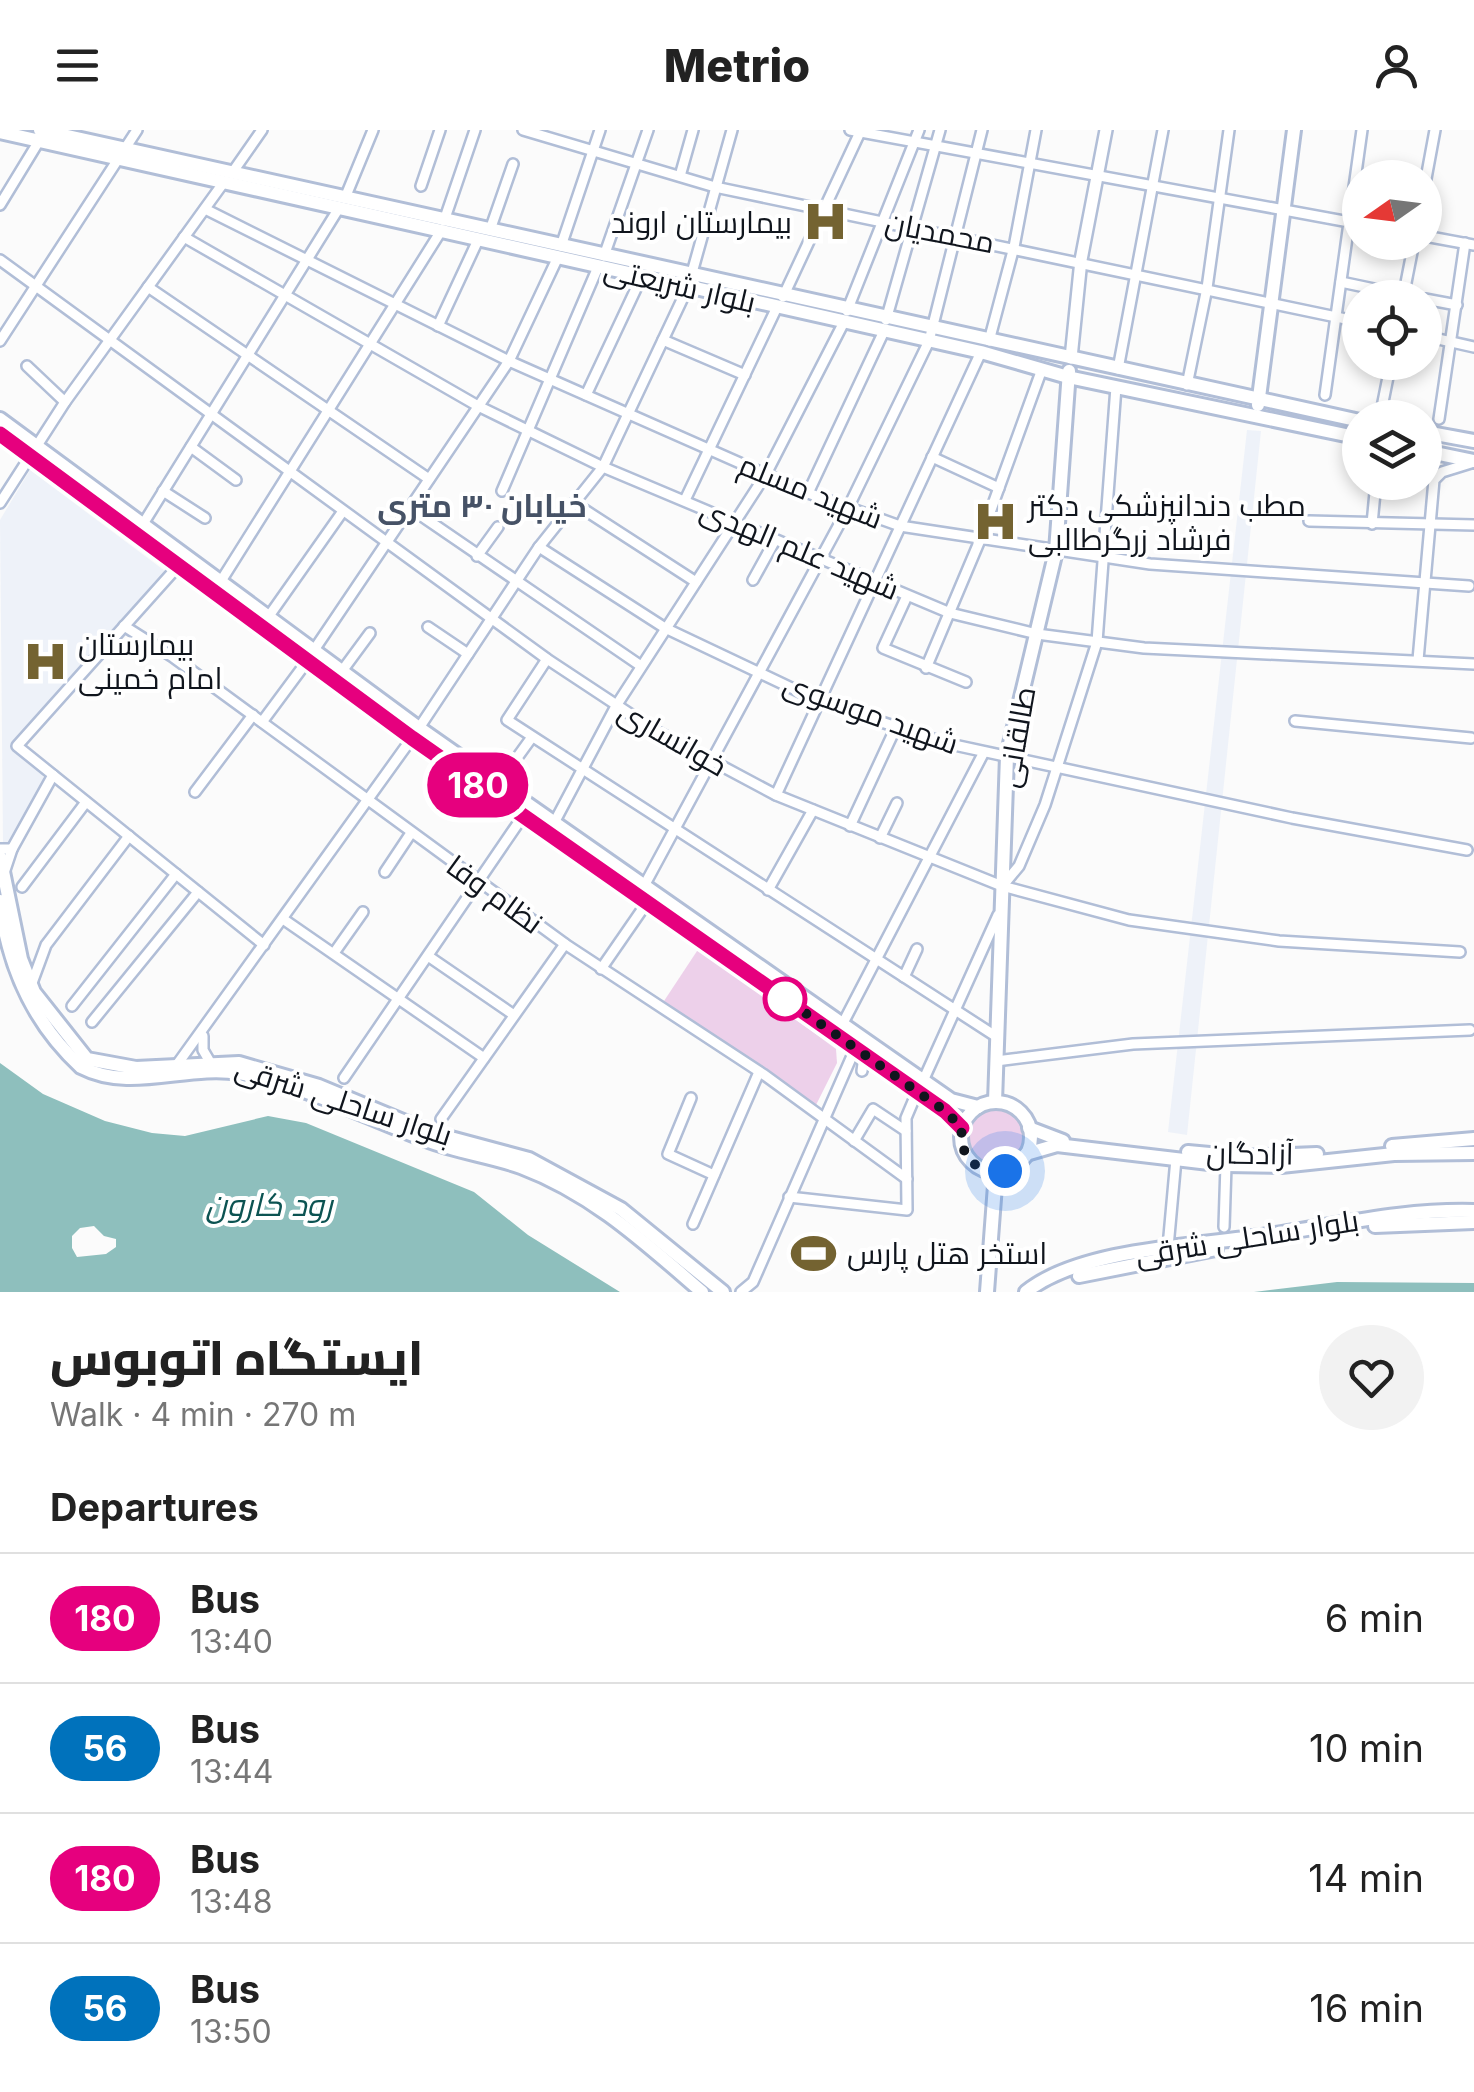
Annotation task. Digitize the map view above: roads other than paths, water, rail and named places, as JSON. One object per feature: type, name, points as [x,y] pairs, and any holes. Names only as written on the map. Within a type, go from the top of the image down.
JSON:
[{"type":"main road","points":[[1256,416],[1294,130]]},
{"type":"main road","name":"بلوار شریعتی","points":[[0,132],[43,133],[985,347],[1070,358],[1342,417]]},
{"type":"main road","name":"بلوار شریعتی","points":[[601,262],[642,276],[689,281]]},
{"type":"main road","name":"بلوار شریعتی","points":[[985,347],[1068,377],[1342,434]]},
{"type":"main road","name":"طالقانی","points":[[995,1102],[1007,756],[1056,551],[1070,358]]},
{"type":"main road","points":[[0,418],[33,450],[179,565],[286,636],[311,655],[416,733],[523,816],[860,1052],[920,1086],[951,1100],[978,1106],[995,1102],[1013,1106],[1030,1128],[1026,1154],[1014,1168],[996,1172],[978,1168],[965,1155],[962,1128],[920,1086],[842,1025],[554,822],[416,733],[342,671],[311,655]]},
{"type":"main road","points":[[0,434],[33,450],[143,524],[268,616],[286,636]]},
{"type":"main road","points":[[1442,435],[1474,441]]},
{"type":"main road","points":[[1442,455],[1474,462]]},
{"type":"main road","name":"بلوار ساحلی شرقی","points":[[3,864],[13,927],[31,984],[54,1021],[86,1059],[110,1066],[210,1062],[267,1069],[438,1139],[496,1147],[562,1173],[620,1209],[723,1292]]},
{"type":"main road","name":"بلوار ساحلی شرقی","points":[[0,901],[12,962],[26,996],[81,1067],[93,1073],[136,1078],[238,1073],[493,1157],[560,1184],[614,1217],[702,1292]]},
{"type":"main road","points":[[962,1128],[978,1106]]},
{"type":"main road","name":"آزادگان","points":[[1030,1128],[1058,1141],[1242,1157],[1474,1139]]},
{"type":"main road","name":"آزادگان","points":[[1026,1154],[1058,1146],[1226,1165],[1281,1166],[1394,1154],[1467,1153]]},
{"type":"main road","points":[[987,1292],[996,1172]]},
{"type":"main road","name":"بلوار ساحلی شرقی","points":[[1026,1292],[1047,1278],[1168,1246],[1408,1212],[1474,1211]]},
{"type":"main road","name":"بلوار ساحلی شرقی","points":[[1035,1292],[1078,1276],[1209,1250],[1409,1221],[1474,1222]]},
{"type":"street","points":[[0,341],[137,130]]},
{"type":"street","points":[[0,503],[65,402],[262,130]]},
{"type":"street","points":[[143,524],[342,203],[371,130]]},
{"type":"street","points":[[421,186],[440,130]]},
{"type":"street","points":[[222,581],[443,226],[475,130]]},
{"type":"street","name":"محمدیان","points":[[522,130],[716,186],[1342,318]]},
{"type":"street","points":[[194,792],[311,655],[509,362],[560,252],[600,130]]},
{"type":"street","points":[[502,490],[601,262],[648,130]]},
{"type":"street","points":[[680,176],[693,130]]},
{"type":"street","points":[[176,1066],[204,1033],[416,733],[539,547],[603,467],[689,281],[732,130]]},
{"type":"street","points":[[554,822],[616,706],[766,474],[846,316],[919,130]]},
{"type":"street","points":[[808,493],[885,325],[940,130]]},
{"type":"street","points":[[644,886],[848,508],[931,335],[982,130]]},
{"type":"street","points":[[776,795],[985,347],[1014,247],[1036,130]]},
{"type":"street","points":[[1070,358],[1081,260],[1106,130]]},
{"type":"street","points":[[1118,368],[1163,130]]},
{"type":"street","points":[[1187,385],[1208,288],[1229,130]]},
{"type":"street","points":[[1359,160],[1362,130]]},
{"type":"street","points":[[1430,160],[1436,130]]},
{"type":"street","points":[[685,500],[857,131],[1342,221]]},
{"type":"street","points":[[0,205],[43,133]]},
{"type":"street","points":[[438,326],[484,235],[513,164]]},
{"type":"street","name":"شهید مسلم","points":[[205,208],[509,362],[808,493],[900,526],[1104,558],[1469,586]]},
{"type":"street","name":"شهید علم الهدی","points":[[184,237],[478,406],[603,467],[950,613],[1037,634],[1144,648],[1474,664]]},
{"type":"street","points":[[1442,239],[1470,244],[1442,400]]},
{"type":"street","name":"خوانساری","points":[[0,260],[547,660],[616,706],[776,795],[1002,886],[1129,920],[1200,932],[1460,952]]},
{"type":"street","points":[[1325,396],[1346,260]]},
{"type":"street","points":[[586,396],[642,276]]},
{"type":"street","points":[[148,287],[429,480]]},
{"type":"street","points":[[1442,302],[1457,305]]},
{"type":"street","points":[[663,340],[745,375]]},
{"type":"street","points":[[1442,340],[1474,347]]},
{"type":"street","points":[[27,366],[65,402]]},
{"type":"street","points":[[926,668],[980,540],[1042,368]]},
{"type":"street","points":[[1002,886],[1019,866],[1059,766],[1098,642],[1116,386]]},
{"type":"street","points":[[190,447],[236,480]]},
{"type":"street","points":[[932,457],[999,488]]},
{"type":"street","points":[[1418,660],[1437,475],[1474,462]]},
{"type":"street","points":[[163,491],[205,518]]},
{"type":"street","points":[[1372,524],[1374,500]]},
{"type":"street","points":[[574,503],[696,582]]},
{"type":"street","points":[[410,508],[641,666]]},
{"type":"street","points":[[268,616],[343,510]]},
{"type":"street","points":[[1309,520],[1474,525]]},
{"type":"street","points":[[477,556],[498,527]]},
{"type":"street","points":[[752,580],[775,540]]},
{"type":"street","name":"شهید موسوی","points":[[539,547],[665,628],[821,702],[896,727],[984,752],[1292,818],[1467,850]]},
{"type":"street","points":[[179,565],[17,746],[264,945]]},
{"type":"street","points":[[907,596],[883,648],[966,682]]},
{"type":"street","name":"نظام وفا","points":[[124,626],[258,718],[565,944],[759,1072],[907,1179]]},
{"type":"street","points":[[428,627],[468,654]]},
{"type":"street","points":[[342,671],[370,633]]},
{"type":"street","points":[[547,660],[507,720],[997,1037]]},
{"type":"street","points":[[1296,721],[1470,738]]},
{"type":"street","points":[[850,826],[896,727]]},
{"type":"street","points":[[498,784],[532,737]]},
{"type":"street","points":[[842,1025],[984,752]]},
{"type":"street","points":[[3,864],[53,775]]},
{"type":"street","points":[[22,886],[86,802]]},
{"type":"street","points":[[880,838],[897,803]]},
{"type":"street","points":[[768,890],[813,810]]},
{"type":"street","points":[[344,1078],[523,816]]},
{"type":"street","points":[[385,872],[411,833]]},
{"type":"street","points":[[31,984],[46,945],[129,836]]},
{"type":"street","points":[[0,849],[12,849]]},
{"type":"street","points":[[72,1006],[176,874]]},
{"type":"street","points":[[92,1022],[198,892]]},
{"type":"street","points":[[601,969],[648,902]]},
{"type":"street","points":[[789,1197],[907,1210],[906,1131],[920,1086],[1002,908]]},
{"type":"street","points":[[334,953],[364,912]]},
{"type":"street","points":[[283,919],[484,1058]]},
{"type":"street","points":[[441,1119],[565,944]]},
{"type":"street","points":[[904,977],[916,950]]},
{"type":"street","points":[[428,956],[514,1015]]},
{"type":"street","points":[[996,1060],[1133,1044],[1470,1030]]},
{"type":"street","points":[[204,1033],[202,1046],[210,1062]]},
{"type":"street","points":[[860,1052],[862,1071]]},
{"type":"street","points":[[742,1292],[753,1287],[822,1118],[860,1052]]},
{"type":"street","points":[[693,1224],[759,1072]]},
{"type":"street","points":[[691,1098],[668,1154],[714,1175]]},
{"type":"street","points":[[854,1141],[873,1108],[906,1131]]},
{"type":"street","points":[[1168,1246],[1176,1158]]},
{"type":"street","points":[[1224,1227],[1226,1165]]},
{"type":"water","name":"رود کارون","points":[[0,1063],[43,1094],[105,1121],[152,1133],[185,1136],[268,1116],[306,1123],[474,1192],[528,1235],[620,1292],[0,1292]],"holes":[[[94,1226],[104,1236],[116,1239],[116,1247],[106,1254],[77,1257],[72,1236],[80,1228]]]},
{"type":"water","points":[[1337,1282],[1474,1283],[1474,1292],[1254,1292]]},
{"type":"place","name":"بیمارستان اروند","points":[[825,222]]},
{"type":"place","name":"مطب دندانپزشکی دکتر فرشاد زرگرطالبی","points":[[995,522]]},
{"type":"place","name":"بیمارستان امام خمینی","points":[[45,661]]},
{"type":"place","name":"استخر هتل پارس","points":[[814,1253]]},
{"type":"district","name":"خیابان ۳۰ متری","points":[[482,505]]}]
